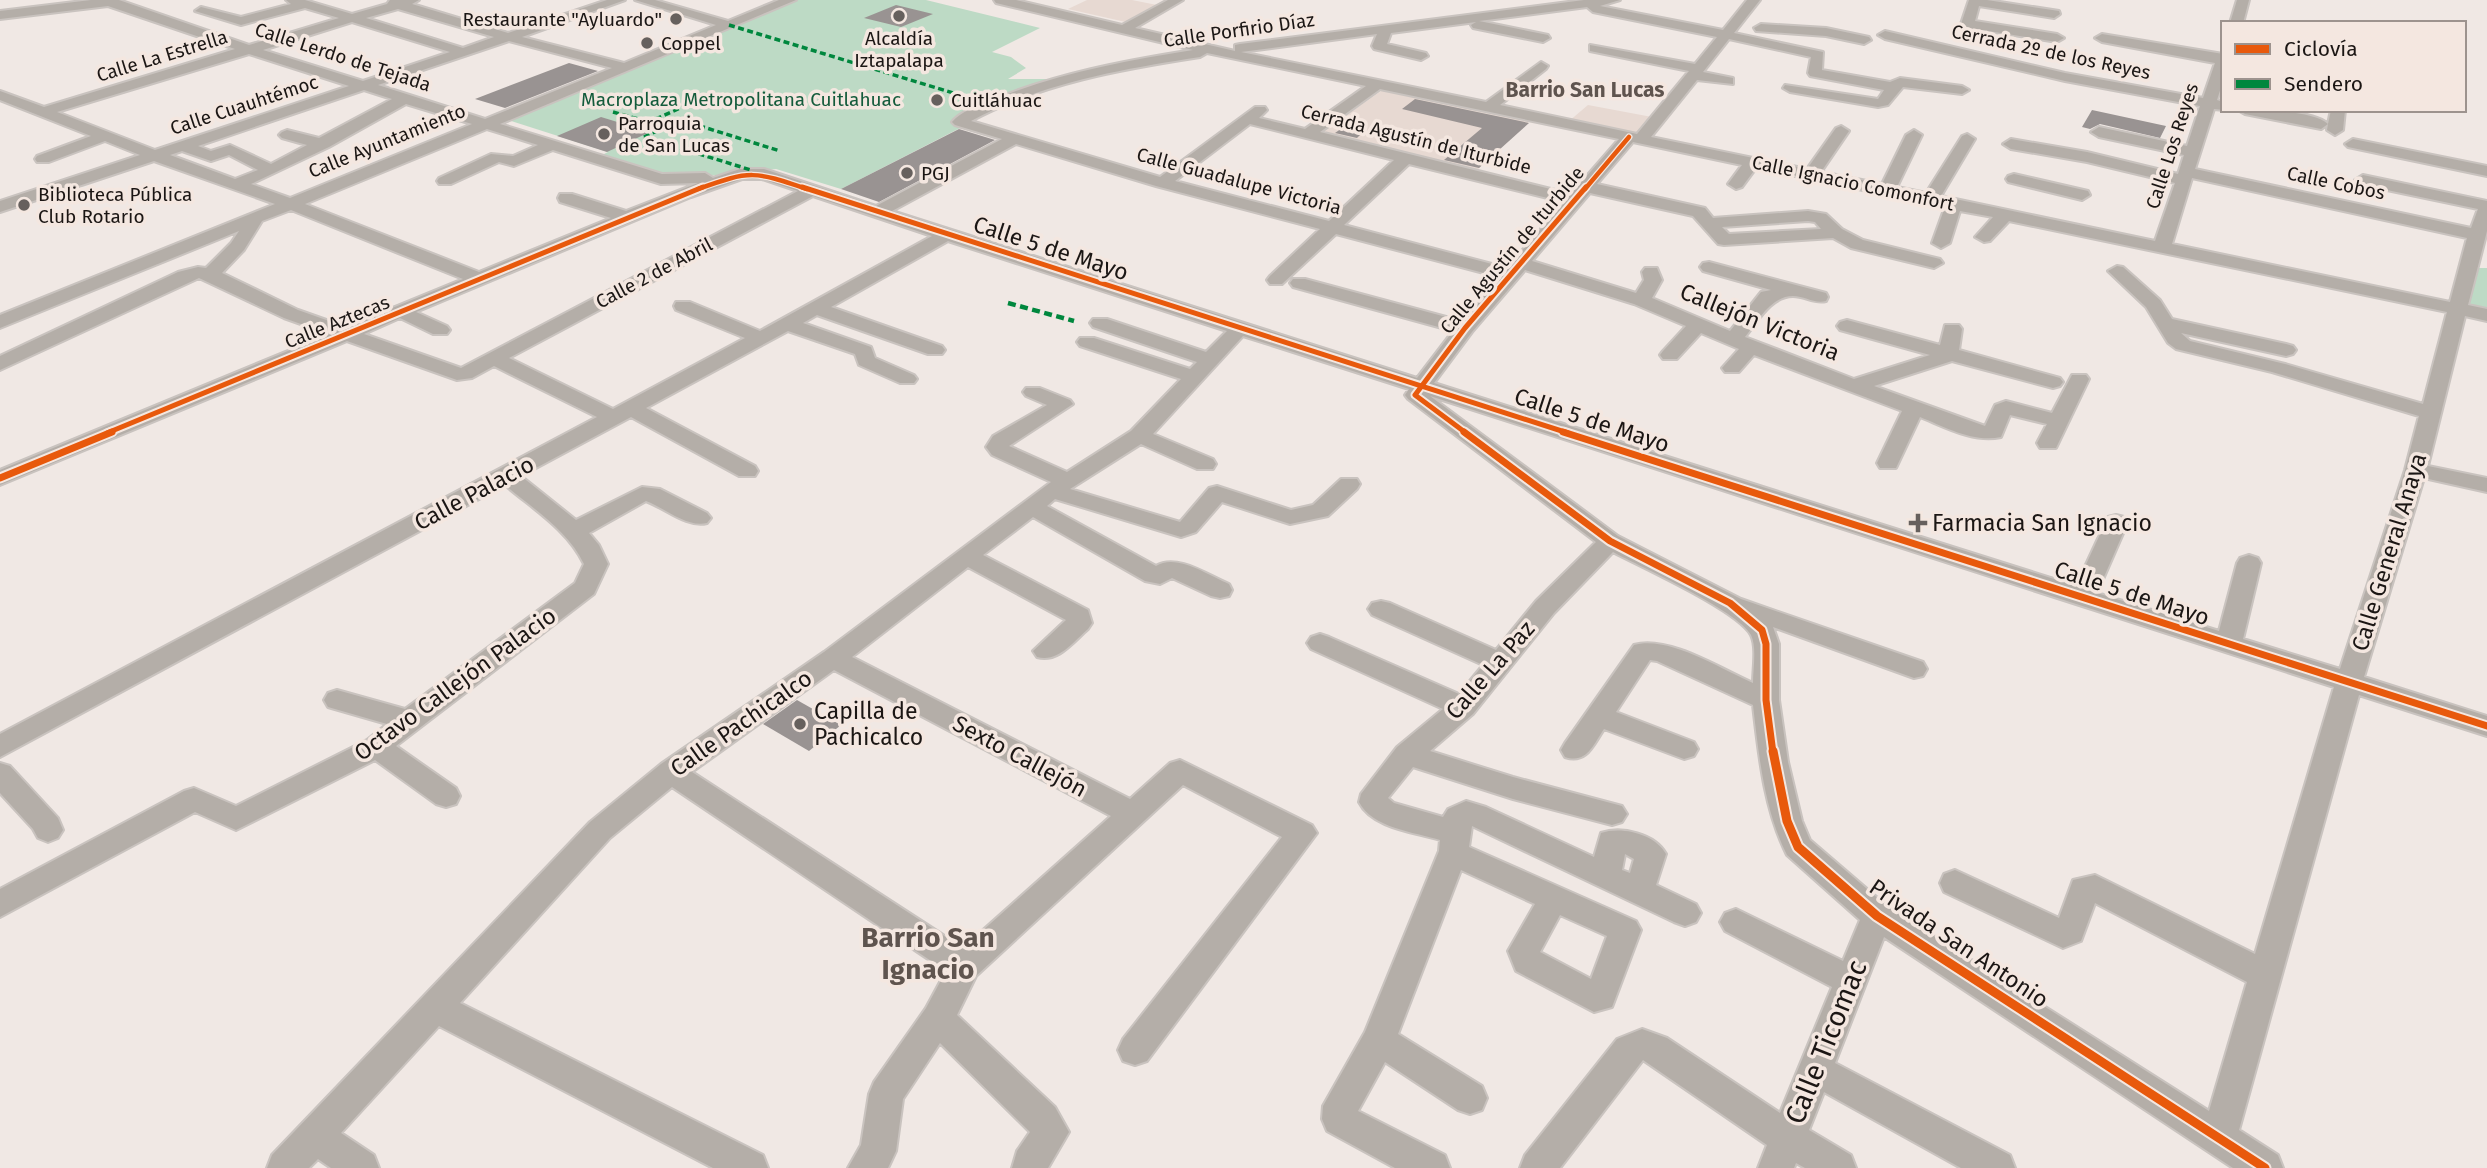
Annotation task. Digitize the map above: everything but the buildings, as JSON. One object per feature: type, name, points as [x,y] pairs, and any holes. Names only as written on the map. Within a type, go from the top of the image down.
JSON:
[{"type":"street","points":[[382,0],[508,37],[625,67]]},
{"type":"street","name":"Calle La Estrella","points":[[42,112],[413,0]]},
{"type":"street","name":"Calle Cuauhtémoc","points":[[0,207],[620,0]]},
{"type":"street","points":[[641,0],[729,24]]},
{"type":"street","name":"Calle Ayuntamiento","points":[[0,322],[790,0]]},
{"type":"street","name":"Calle Ignacio Comonfort","points":[[1000,0],[1211,49]]},
{"type":"street","name":"Calle Ignacio Comonfort","points":[[1011,0],[1211,49],[2487,315]]},
{"type":"street","name":"Calle Porfirio Díaz","points":[[962,120],[1015,95],[1067,79],[1211,49],[1385,30],[1613,0]]},
{"type":"street","points":[[2237,21],[2243,0]]},
{"type":"street","name":"Calle Lerdo de Tejada","points":[[0,15],[101,1],[115,3],[366,86],[408,93],[486,123],[662,179],[688,180],[740,174]]},
{"type":"street","points":[[2054,14],[1975,1],[1962,24],[2057,38]]},
{"type":"street","points":[[201,11],[242,21],[299,2],[464,52]]},
{"type":"street","points":[[1126,28],[1179,4]]},
{"type":"street","points":[[1150,33],[1179,4]]},
{"type":"street","points":[[1579,5],[1731,30],[1818,55],[1815,73],[1894,87],[1908,82],[1962,90]]},
{"type":"street","name":"Calle Agustín de Iturbide","points":[[1422,386],[1465,328],[1581,194],[1697,72],[1752,7]]},
{"type":"street","points":[[1783,15],[1837,23]]},
{"type":"street","points":[[1457,20],[1543,38]]},
{"type":"street","points":[[1385,30],[1379,46],[1422,56]]},
{"type":"street","points":[[1731,30],[1826,32],[1864,40]]},
{"type":"street","points":[[2023,51],[2028,33]]},
{"type":"street","name":"Cerrada 2º de los Reyes","points":[[1885,35],[2065,77],[2216,105]]},
{"type":"street","points":[[2102,38],[2221,61]]},
{"type":"street","points":[[1595,48],[1728,81]]},
{"type":"street","points":[[1488,108],[1541,66]]},
{"type":"street","points":[[418,68],[439,74]]},
{"type":"street","name":"Calle Los Reyes","points":[[2162,247],[2193,152],[2216,105],[2221,68]]},
{"type":"street","points":[[234,185],[324,144],[408,93],[387,78]]},
{"type":"street","points":[[1308,134],[1378,84]]},
{"type":"street","points":[[1790,88],[1878,103],[1883,102],[1894,87]]},
{"type":"street","points":[[0,95],[156,156],[289,203],[479,279]]},
{"type":"street","points":[[1163,183],[1262,109]]},
{"type":"street","points":[[2255,112],[2328,127],[2337,112]]},
{"type":"street","name":"Calle Guadalupe Victoria","points":[[962,120],[960,122],[964,124],[1163,183],[1332,227],[1516,269]]},
{"type":"street","name":"Cerrada Agustín de Iturbide","points":[[1247,120],[1406,158],[1581,194],[1699,212],[1724,240],[1836,233],[1857,244],[1934,263]]},
{"type":"street","points":[[1811,175],[1841,131]]},
{"type":"street","points":[[2099,132],[2193,152]]},
{"type":"street","points":[[287,135],[324,144]]},
{"type":"street","points":[[1887,190],[1914,135]]},
{"type":"street","points":[[43,159],[105,136]]},
{"type":"street","points":[[880,211],[1014,139]]},
{"type":"street","points":[[1931,199],[1967,139]]},
{"type":"street","name":"Calle Cobos","points":[[2011,144],[2477,235]]},
{"type":"street","points":[[2353,144],[2487,171]]},
{"type":"street","points":[[445,181],[495,158],[514,161],[552,145]]},
{"type":"street","points":[[184,147],[211,156],[230,150],[271,170]]},
{"type":"street","points":[[1276,280],[1406,158]]},
{"type":"street","points":[[1736,184],[1752,163]]},
{"type":"street","name":"Calle 5 de Mayo","points":[[685,193],[740,174],[768,175],[1239,329],[2487,726]]},
{"type":"street","points":[[2014,179],[2086,192],[2061,225]]},
{"type":"street","points":[[2363,180],[2487,208]]},
{"type":"street","name":"Calle 2 de Abril","points":[[210,274],[291,314],[460,375],[814,189]]},
{"type":"street","name":"Calle Aztecas","points":[[0,478],[685,193]]},
{"type":"street","points":[[566,198],[627,217]]},
{"type":"street","points":[[902,199],[901,211],[908,221]]},
{"type":"street","points":[[1941,243],[1954,204]]},
{"type":"street","name":"Calle General Anaya","points":[[2219,1138],[2348,682],[2416,470],[2459,309],[2479,261],[2477,235],[2487,208]]},
{"type":"street","points":[[1984,237],[2005,215]]},
{"type":"street","points":[[0,364],[184,276],[198,272],[210,274],[238,246],[256,217]]},
{"type":"street","name":"Calle Palacio","points":[[0,747],[507,476],[946,235]]},
{"type":"street","points":[[1709,267],[1819,297]]},
{"type":"street","name":"Callejón Victoria","points":[[1516,269],[1641,300],[1742,344],[1979,432],[1993,432],[2002,409],[2006,407],[2059,421]]},
{"type":"street","points":[[2117,271],[2153,304],[2175,339],[2183,345],[2282,359],[2432,413]]},
{"type":"street","points":[[1641,300],[1653,280],[1651,272]]},
{"type":"street","points":[[1299,283],[1465,328]]},
{"type":"street","points":[[1732,368],[1768,296],[1783,293],[1788,288]]},
{"type":"street","points":[[683,306],[761,338]]},
{"type":"street","points":[[817,308],[935,350]]},
{"type":"street","points":[[402,312],[440,330]]},
{"type":"street","points":[[1100,323],[1202,368]]},
{"type":"street","points":[[787,324],[864,351],[866,361],[907,379]]},
{"type":"street","points":[[1670,355],[1697,326]]},
{"type":"street","points":[[1847,326],[2053,382]]},
{"type":"street","name":"Calle Pachicalco","points":[[285,1168],[600,830],[671,772],[833,658],[1051,493],[1139,436],[1239,329]]},
{"type":"street","points":[[1949,355],[1952,330]]},
{"type":"street","points":[[1087,342],[1202,368]]},
{"type":"street","points":[[1852,386],[1949,355]]},
{"type":"street","points":[[494,358],[747,471]]},
{"type":"street","points":[[2277,392],[2282,359]]},
{"type":"street","points":[[2048,443],[2079,379]]},
{"type":"street","name":"Privada San Antonio","points":[[1422,386],[1415,395],[1610,541],[1730,603],[1750,617],[1762,630],[1766,644],[1766,700],[1774,762],[1787,821],[1798,848],[1877,916],[2265,1168]]},
{"type":"street","points":[[1033,392],[1063,404],[997,447],[1154,575],[1160,576],[1167,569],[1172,569],[1220,590]]},
{"type":"street","points":[[1888,463],[1914,408]]},
{"type":"street","points":[[1139,436],[1205,464]]},
{"type":"street","points":[[2416,470],[2487,485]]},
{"type":"street","name":"Octavo Callejón Palacio","points":[[0,904],[194,799],[236,819],[377,747],[585,588],[596,564],[587,545],[507,476]]},
{"type":"street","points":[[1051,493],[1181,530],[1188,527],[1217,493],[1290,517],[1320,511],[1349,484]]},
{"type":"street","points":[[573,531],[642,494],[652,494],[699,518]]},
{"type":"street","points":[[2083,597],[2116,522]]},
{"type":"street","name":"Calle La Paz","points":[[1455,842],[1384,811],[1373,802],[1375,794],[1407,754],[1463,707],[1545,607],[1610,541]]},
{"type":"street","points":[[965,556],[1079,616],[1079,623],[1046,651]]},
{"type":"street","points":[[2229,644],[2249,563]]},
{"type":"street","points":[[1730,603],[1914,669]]},
{"type":"street","points":[[1381,609],[1500,662]]},
{"type":"street","points":[[1320,643],[1463,707]]},
{"type":"street","points":[[1575,750],[1643,651],[1651,649],[1766,700]]},
{"type":"street","name":"Sexto Callejón","points":[[833,658],[1133,814]]},
{"type":"street","points":[[337,700],[409,720]]},
{"type":"street","points":[[1599,716],[1684,749]]},
{"type":"street","points":[[377,747],[446,796]]},
{"type":"street","points":[[1407,754],[1513,788],[1612,814]]},
{"type":"street","points":[[866,1168],[878,1151],[886,1094],[938,1019],[965,966],[1180,771],[1302,832],[1135,1050]]},
{"type":"street","points":[[671,772],[965,966]]},
{"type":"street","points":[[0,774],[48,826],[48,830]]},
{"type":"street","points":[[1432,1168],[1340,1119],[1340,1106],[1379,1041],[1455,842],[1458,817],[1466,812],[1685,913]]},
{"type":"street","points":[[1606,876],[1612,841],[1630,843],[1651,854],[1639,892]]},
{"type":"street","points":[[1455,842],[1461,856],[1625,930],[1604,994],[1594,997],[1527,961],[1524,951],[1554,898]]},
{"type":"street","points":[[1955,883],[2063,935],[2070,932],[2084,889],[2095,888],[2267,976]]},
{"type":"street","name":"Calle Ticomac","points":[[1782,1153],[1877,916]]},
{"type":"street","points":[[1735,922],[1850,980]]},
{"type":"street","points":[[435,1007],[750,1168]]},
{"type":"street","points":[[938,1019],[1042,1119],[1051,1132],[1030,1163],[1030,1168]]},
{"type":"street","points":[[1379,1041],[1470,1098]]},
{"type":"street","points":[[1538,1168],[1629,1050],[1642,1044],[1655,1049],[1782,1153],[1838,1168]]},
{"type":"street","points":[[1816,1070],[1997,1168]]},
{"type":"street","points":[[316,1136],[361,1168]]},
{"type":"shaded area","points":[[1087,0],[1132,0],[1162,6],[1130,23],[1068,9]]},
{"type":"shaded area","points":[[1384,89],[1530,121],[1476,171],[1321,133]]},
{"type":"shaded area","points":[[1588,105],[1652,117],[1636,136],[1568,122]]},
{"type":"green space","name":"Macroplaza Metropolitana Cuitlahuac","points":[[793,0],[926,0],[1040,28],[992,52],[1011,57],[1026,68],[1008,79],[1062,79],[991,105],[964,126],[841,189],[776,169],[676,179],[598,157],[608,152],[502,118]]},
{"type":"green space","points":[[2473,268],[2487,268],[2487,311],[2463,306]]},
{"type":"marked path","points":[[729,25],[993,105]]},
{"type":"marked path","points":[[644,137],[665,127],[649,122],[714,93]]},
{"type":"marked path","points":[[613,112],[649,122]]},
{"type":"marked path","points":[[681,120],[780,151]]},
{"type":"marked path","points":[[644,137],[751,170]]},
{"type":"marked path","points":[[1008,303],[1074,321]]},
{"type":"cycle path","points":[[1629,137],[1465,328],[1415,395],[1610,541],[1730,603],[1762,630],[1766,644],[1766,700],[1774,762],[1787,821],[1798,847],[1877,916],[2265,1168]]},
{"type":"cycle path","points":[[0,478],[685,193],[740,174],[764,174],[946,235],[2487,726]]},
{"type":"place","name":"Alcaldía Iztapalapa","points":[[899,16]]},
{"type":"place","name":"Restaurante \"Ayluardo\"","points":[[676,19]]},
{"type":"place","name":"Coppel","points":[[647,43]]},
{"type":"place","name":"Cuitláhuac","points":[[937,100]]},
{"type":"place","name":"Parroquia de San Lucas","points":[[604,134]]},
{"type":"place","name":"PGJ","points":[[907,173]]},
{"type":"place","name":"Biblioteca Pública Club Rotario","points":[[24,205]]},
{"type":"place","name":"Farmacia San Ignacio","points":[[1918,523]]},
{"type":"place","name":"Capilla de Pachicalco","points":[[800,724]]},
{"type":"district","name":"Barrio San Lucas","points":[[1585,90]]},
{"type":"district","name":"Barrio San Ignacio","points":[[928,953]]}]
